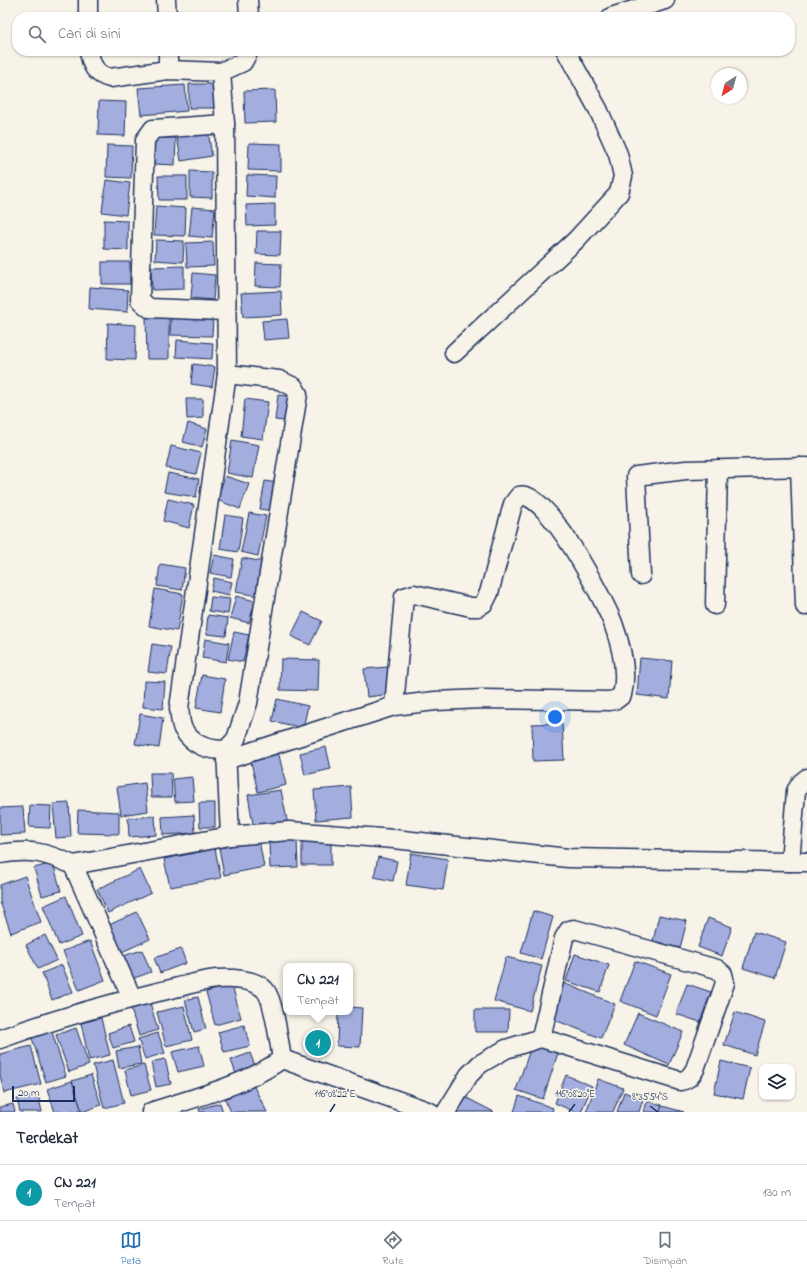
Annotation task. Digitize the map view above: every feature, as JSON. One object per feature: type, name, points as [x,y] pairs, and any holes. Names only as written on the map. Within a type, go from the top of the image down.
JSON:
[{"type":"street","points":[[88,0],[88,12]]},
{"type":"street","points":[[166,0],[167,12]]},
{"type":"street","points":[[248,0],[249,12]]},
{"type":"street","points":[[627,12],[665,0]]},
{"type":"street","points":[[90,56],[94,70],[103,76],[110,78],[168,70],[221,72],[243,62],[246,56]]},
{"type":"street","points":[[168,56],[168,70]]},
{"type":"street","points":[[454,353],[576,240],[619,193],[623,176],[618,154],[598,109],[569,56]]},
{"type":"street","points":[[221,72],[225,124],[225,312],[227,374],[179,708],[182,728],[190,737],[209,750],[226,755],[394,706],[435,701],[483,699],[610,701],[617,699],[622,695],[624,676],[622,656],[612,622],[575,550],[560,528],[536,502],[529,496],[519,496],[513,504],[492,583],[484,603],[478,607],[471,607],[414,594],[404,597],[394,706]]},
{"type":"street","points":[[225,124],[157,128],[153,129],[145,140],[139,297],[142,304],[149,308],[225,312]]},
{"type":"street","points":[[227,374],[279,380],[294,387],[298,394],[248,703],[236,740],[226,755],[230,836]]},
{"type":"street","points":[[641,575],[636,476],[686,470],[803,467],[806,606]]},
{"type":"street","points":[[715,605],[718,469]]},
{"type":"street","points":[[0,854],[17,851],[48,854],[73,865],[230,836],[289,831],[568,858],[798,862],[796,791],[801,783],[807,778]]},
{"type":"street","points":[[73,865],[132,998]]},
{"type":"street","points":[[446,1112],[469,1075],[480,1064],[506,1049],[541,1038],[680,1081],[685,1080],[691,1076],[695,1070],[725,983],[723,974],[717,969],[574,929],[569,930],[564,938],[541,1038]]},
{"type":"street","points":[[0,1039],[44,1023],[132,998],[217,979],[256,983],[269,995],[282,1059]]},
{"type":"street","points":[[151,1112],[243,1081],[267,1070],[282,1059]]},
{"type":"street","points":[[282,1059],[430,1112]]},
{"type":"building","points":[[189,84],[219,84],[220,108],[189,108]]},
{"type":"building","points":[[185,85],[187,111],[141,115],[138,88]]},
{"type":"building","points":[[275,90],[276,122],[245,123],[244,91]]},
{"type":"building","points":[[99,101],[126,102],[125,136],[98,135]]},
{"type":"building","points":[[208,131],[212,156],[181,161],[177,136]]},
{"type":"building","points":[[154,138],[176,138],[175,165],[154,164]]},
{"type":"building","points":[[249,143],[281,144],[281,171],[248,170]]},
{"type":"building","points":[[107,145],[132,146],[131,178],[106,177]]},
{"type":"building","points":[[190,171],[212,172],[212,198],[190,197]]},
{"type":"building","points":[[247,175],[276,176],[275,198],[246,196]]},
{"type":"building","points":[[158,176],[187,176],[187,200],[159,200]]},
{"type":"building","points":[[106,180],[130,183],[126,215],[102,212]]},
{"type":"building","points":[[275,204],[275,225],[247,226],[246,205]]},
{"type":"building","points":[[156,206],[186,208],[185,236],[154,235]]},
{"type":"building","points":[[192,207],[215,209],[212,238],[189,236]]},
{"type":"building","points":[[104,220],[128,221],[128,250],[104,249]]},
{"type":"building","points":[[257,231],[281,231],[280,255],[256,254]]},
{"type":"building","points":[[156,240],[184,241],[183,262],[155,260]]},
{"type":"building","points":[[213,242],[214,266],[187,267],[186,243]]},
{"type":"building","points":[[102,262],[130,262],[130,284],[102,284]]},
{"type":"building","points":[[256,263],[281,264],[280,287],[255,286]]},
{"type":"building","points":[[184,266],[184,289],[152,290],[151,267]]},
{"type":"building","points":[[193,273],[215,275],[213,300],[191,298]]},
{"type":"building","points":[[90,287],[128,290],[127,312],[89,309]]},
{"type":"building","points":[[281,291],[282,315],[243,317],[241,293]]},
{"type":"building","points":[[171,316],[213,318],[212,336],[170,335]]},
{"type":"building","points":[[146,317],[169,317],[169,359],[147,359]]},
{"type":"building","points":[[287,319],[289,338],[264,340],[262,321]]},
{"type":"building","points":[[108,323],[136,325],[135,360],[107,359]]},
{"type":"building","points":[[177,340],[213,343],[212,359],[176,357]]},
{"type":"building","points":[[193,364],[215,367],[212,387],[191,384]]},
{"type":"building","points":[[278,395],[295,397],[293,422],[275,420]]},
{"type":"building","points":[[186,399],[203,399],[203,418],[187,419]]},
{"type":"building","points":[[245,399],[268,402],[263,439],[241,436]]},
{"type":"building","points":[[188,423],[207,429],[202,447],[183,442]]},
{"type":"building","points":[[232,440],[259,445],[253,478],[227,473]]},
{"type":"building","points":[[171,446],[201,453],[196,474],[166,468]]},
{"type":"building","points":[[168,473],[199,479],[196,497],[164,492]]},
{"type":"building","points":[[225,476],[249,484],[240,509],[217,500]]},
{"type":"building","points":[[265,481],[283,484],[278,512],[260,509]]},
{"type":"building","points":[[168,499],[194,505],[189,528],[163,521]]},
{"type":"building","points":[[249,513],[266,516],[258,556],[241,552]]},
{"type":"building","points":[[225,515],[243,518],[238,552],[220,549]]},
{"type":"building","points":[[214,555],[234,559],[231,577],[210,573]]},
{"type":"building","points":[[242,558],[264,562],[258,596],[236,592]]},
{"type":"building","points":[[160,564],[185,568],[182,590],[157,586]]},
{"type":"building","points":[[214,578],[232,582],[229,595],[211,591]]},
{"type":"building","points":[[155,589],[183,594],[177,631],[149,626]]},
{"type":"building","points":[[236,596],[255,601],[249,623],[230,618]]},
{"type":"building","points":[[211,597],[230,599],[228,614],[209,611]]},
{"type":"building","points":[[303,612],[322,621],[310,645],[291,636]]},
{"type":"building","points":[[208,615],[228,618],[226,636],[206,634]]},
{"type":"building","points":[[234,632],[249,635],[243,662],[228,659]]},
{"type":"building","points":[[205,639],[229,643],[226,662],[202,658]]},
{"type":"building","points":[[152,644],[171,647],[167,674],[148,672]]},
{"type":"building","points":[[640,658],[672,661],[669,699],[637,695]]},
{"type":"building","points":[[281,659],[319,660],[318,691],[280,690]]},
{"type":"building","points":[[388,667],[391,694],[367,697],[364,669]]},
{"type":"building","points":[[202,675],[225,679],[220,712],[196,708]]},
{"type":"building","points":[[144,681],[165,682],[163,709],[143,707]]},
{"type":"building","points":[[277,699],[308,706],[303,728],[272,721]]},
{"type":"building","points":[[140,714],[163,718],[159,748],[135,744]]},
{"type":"building","points":[[562,723],[564,760],[533,761],[532,724]]},
{"type":"building","points":[[326,747],[331,769],[305,775],[300,753]]},
{"type":"building","points":[[278,751],[286,785],[258,792],[250,758]]},
{"type":"building","points":[[150,773],[171,773],[172,797],[151,797]]},
{"type":"building","points":[[192,777],[194,801],[175,802],[173,779]]},
{"type":"building","points":[[145,783],[148,811],[121,815],[117,787]]},
{"type":"building","points":[[351,787],[353,817],[316,820],[314,790]]},
{"type":"building","points":[[281,790],[288,825],[254,830],[248,795]]},
{"type":"building","points":[[69,803],[71,837],[56,838],[53,804]]},
{"type":"building","points":[[199,803],[215,803],[215,827],[200,827]]},
{"type":"building","points":[[30,805],[51,806],[50,828],[29,827]]},
{"type":"building","points":[[23,807],[25,834],[0,835],[0,808]]},
{"type":"building","points":[[78,810],[119,812],[119,834],[77,833]]},
{"type":"building","points":[[194,815],[195,833],[163,835],[162,817]]},
{"type":"building","points":[[155,816],[156,835],[129,837],[128,818]]},
{"type":"building","points":[[302,837],[331,837],[331,865],[302,865]]},
{"type":"building","points":[[259,840],[264,867],[224,875],[219,848]]},
{"type":"building","points":[[297,840],[298,867],[270,868],[269,842]]},
{"type":"building","points":[[215,849],[221,878],[170,887],[164,859]]},
{"type":"building","points":[[411,853],[448,859],[443,890],[406,885]]},
{"type":"building","points":[[378,857],[397,861],[393,881],[374,877]]},
{"type":"building","points":[[53,863],[61,891],[42,896],[34,868]]},
{"type":"building","points":[[140,869],[151,893],[108,913],[97,889]]},
{"type":"building","points":[[25,876],[41,922],[11,933],[0,902],[0,885]]},
{"type":"building","points":[[66,896],[82,936],[59,945],[43,906]]},
{"type":"building","points":[[533,911],[553,917],[541,959],[521,953]]},
{"type":"building","points":[[137,912],[150,939],[122,952],[109,925]]},
{"type":"building","points":[[659,915],[687,921],[680,948],[653,941]]},
{"type":"building","points":[[708,918],[732,927],[722,956],[698,947]]},
{"type":"building","points":[[754,932],[786,942],[775,978],[743,968]]},
{"type":"building","points":[[45,935],[57,960],[38,969],[26,945]]},
{"type":"building","points":[[90,941],[105,980],[79,990],[63,951]]},
{"type":"building","points":[[181,949],[186,963],[160,973],[154,958]]},
{"type":"building","points":[[142,950],[151,972],[129,980],[120,957]]},
{"type":"building","points":[[575,954],[609,965],[600,992],[566,981]]},
{"type":"building","points":[[506,957],[542,966],[530,1011],[494,1001]]},
{"type":"building","points":[[635,961],[671,974],[656,1015],[620,1001]]},
{"type":"building","points":[[62,965],[73,992],[52,1000],[42,973]]},
{"type":"building","points":[[561,982],[615,1004],[601,1038],[547,1017]]},
{"type":"building","points":[[687,984],[711,992],[700,1022],[676,1014]]},
{"type":"building","points":[[232,985],[241,1018],[215,1025],[206,992]]},
{"type":"building","points":[[198,997],[206,1029],[194,1032],[185,1000]]},
{"type":"building","points":[[150,1003],[158,1030],[139,1036],[131,1009]]},
{"type":"building","points":[[184,1006],[192,1040],[166,1046],[157,1012]]},
{"type":"building","points":[[353,1007],[362,1008],[360,1047],[337,1046],[338,1015],[353,1015]]},
{"type":"building","points":[[475,1010],[509,1010],[508,1032],[475,1032]]},
{"type":"building","points":[[735,1012],[765,1022],[755,1055],[724,1045]]},
{"type":"building","points":[[638,1013],[683,1032],[669,1065],[624,1045]]},
{"type":"building","points":[[101,1018],[110,1055],[89,1060],[81,1023]]},
{"type":"building","points":[[244,1025],[250,1046],[224,1052],[218,1032]]},
{"type":"building","points":[[129,1026],[134,1042],[113,1048],[108,1033]]},
{"type":"building","points":[[76,1028],[89,1065],[69,1072],[56,1035]]},
{"type":"building","points":[[51,1029],[66,1076],[46,1082],[31,1035]]},
{"type":"building","points":[[158,1033],[165,1053],[145,1059],[138,1039]]},
{"type":"building","points":[[532,1044],[558,1053],[543,1099],[516,1090]]},
{"type":"building","points":[[31,1046],[41,1084],[4,1093],[0,1075],[0,1054]]},
{"type":"building","points":[[199,1046],[204,1066],[178,1072],[172,1052]]},
{"type":"building","points":[[138,1047],[141,1064],[119,1068],[116,1051]]},
{"type":"building","points":[[250,1053],[255,1066],[236,1074],[231,1060]]},
{"type":"building","points":[[165,1059],[171,1084],[156,1087],[151,1062]]},
{"type":"building","points":[[113,1060],[124,1103],[104,1108],[93,1065]]},
{"type":"building","points":[[721,1061],[750,1068],[743,1099],[714,1093]]},
{"type":"building","points":[[144,1065],[151,1090],[131,1095],[125,1070]]},
{"type":"building","points":[[91,1075],[101,1105],[82,1112],[72,1081]]},
{"type":"building","points":[[566,1075],[592,1086],[581,1112],[575,1112],[555,1103]]},
{"type":"building","points":[[598,1079],[623,1088],[613,1112],[586,1112]]},
{"type":"building","points":[[72,1081],[81,1109],[72,1112],[55,1112],[47,1089]]},
{"type":"building","points":[[253,1085],[267,1112],[231,1112],[225,1099]]},
{"type":"building","points":[[624,1092],[643,1099],[639,1112],[617,1112]]},
{"type":"building","points":[[38,1094],[42,1112],[20,1112],[17,1099]]},
{"type":"building","points":[[463,1096],[494,1112],[454,1112]]},
{"type":"building","points":[[519,1096],[553,1108],[552,1112],[514,1112]]},
{"type":"building","points":[[647,1101],[662,1105],[660,1112],[644,1112]]},
{"type":"building","points":[[220,1103],[223,1112],[200,1112],[199,1109]]},
{"type":"building","points":[[13,1104],[15,1112],[0,1112],[0,1107]]},
{"type":"building","points":[[662,1106],[684,1112],[660,1112]]},
{"type":"place","name":"CN 221","points":[[318,1043]]}]
